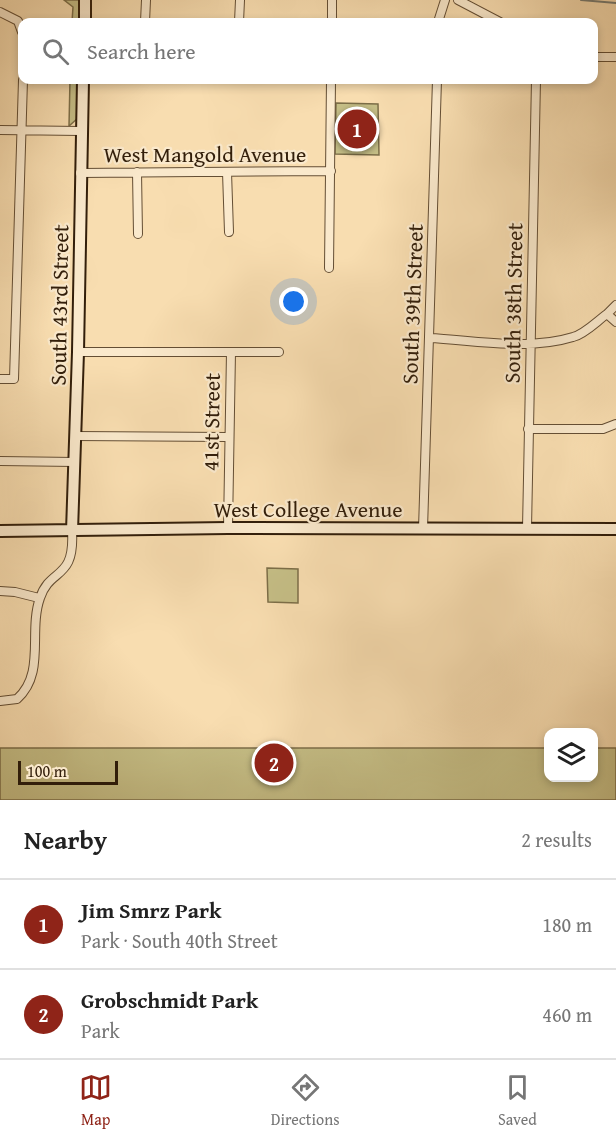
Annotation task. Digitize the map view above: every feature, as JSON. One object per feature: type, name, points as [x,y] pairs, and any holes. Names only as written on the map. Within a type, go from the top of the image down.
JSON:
[{"type":"street","points":[[85,0],[85,18]]},
{"type":"street","points":[[145,18],[146,0]]},
{"type":"street","points":[[239,18],[240,0]]},
{"type":"street","points":[[332,0],[332,18]]},
{"type":"street","points":[[439,18],[445,0]]},
{"type":"street","points":[[458,0],[492,18]]},
{"type":"street","points":[[0,12],[18,21]]},
{"type":"street","points":[[598,57],[616,57]]},
{"type":"street","points":[[0,379],[14,379],[23,84]]},
{"type":"street","name":"South 43rd Street","points":[[72,531],[83,84]]},
{"type":"street","points":[[328,268],[331,84]]},
{"type":"street","name":"South 39th Street","points":[[423,529],[437,84]]},
{"type":"street","name":"South 38th Street","points":[[527,528],[536,84]]},
{"type":"street","points":[[0,130],[81,131]]},
{"type":"street","name":"West Mangold Avenue","points":[[80,173],[331,171]]},
{"type":"street","points":[[137,172],[138,234]]},
{"type":"street","points":[[227,172],[229,232]]},
{"type":"street","points":[[429,338],[530,343],[575,337],[607,314],[616,304]]},
{"type":"street","points":[[607,314],[616,322]]},
{"type":"street","points":[[78,352],[279,352]]},
{"type":"street","name":"41st Street","points":[[228,528],[231,352]]},
{"type":"street","points":[[528,429],[603,429],[616,424]]},
{"type":"street","points":[[75,436],[228,437]]},
{"type":"street","points":[[0,460],[75,462]]},
{"type":"street","name":"West College Avenue","points":[[0,531],[228,528],[616,529]]},
{"type":"street","points":[[0,701],[17,699],[31,684],[39,598],[71,558],[72,531]]},
{"type":"street","points":[[0,591],[39,598]]},
{"type":"shaded area","points":[[64,0],[81,0],[80,18],[72,18],[73,7]]},
{"type":"shaded area","points":[[70,84],[79,84],[78,118],[69,126]]},
{"type":"shaded area","points":[[336,103],[378,104],[379,155],[335,154]]},
{"type":"shaded area","points":[[267,568],[298,569],[298,603],[268,602]]},
{"type":"shaded area","points":[[0,748],[544,748],[544,782],[598,782],[598,748],[616,748],[616,800],[0,800]]},
{"type":"waterway","points":[[581,0],[616,3]]},
{"type":"place","name":"Jim Smrz Park","points":[[357,129]]},
{"type":"place","name":"Grobschmidt Park","points":[[274,763]]}]
